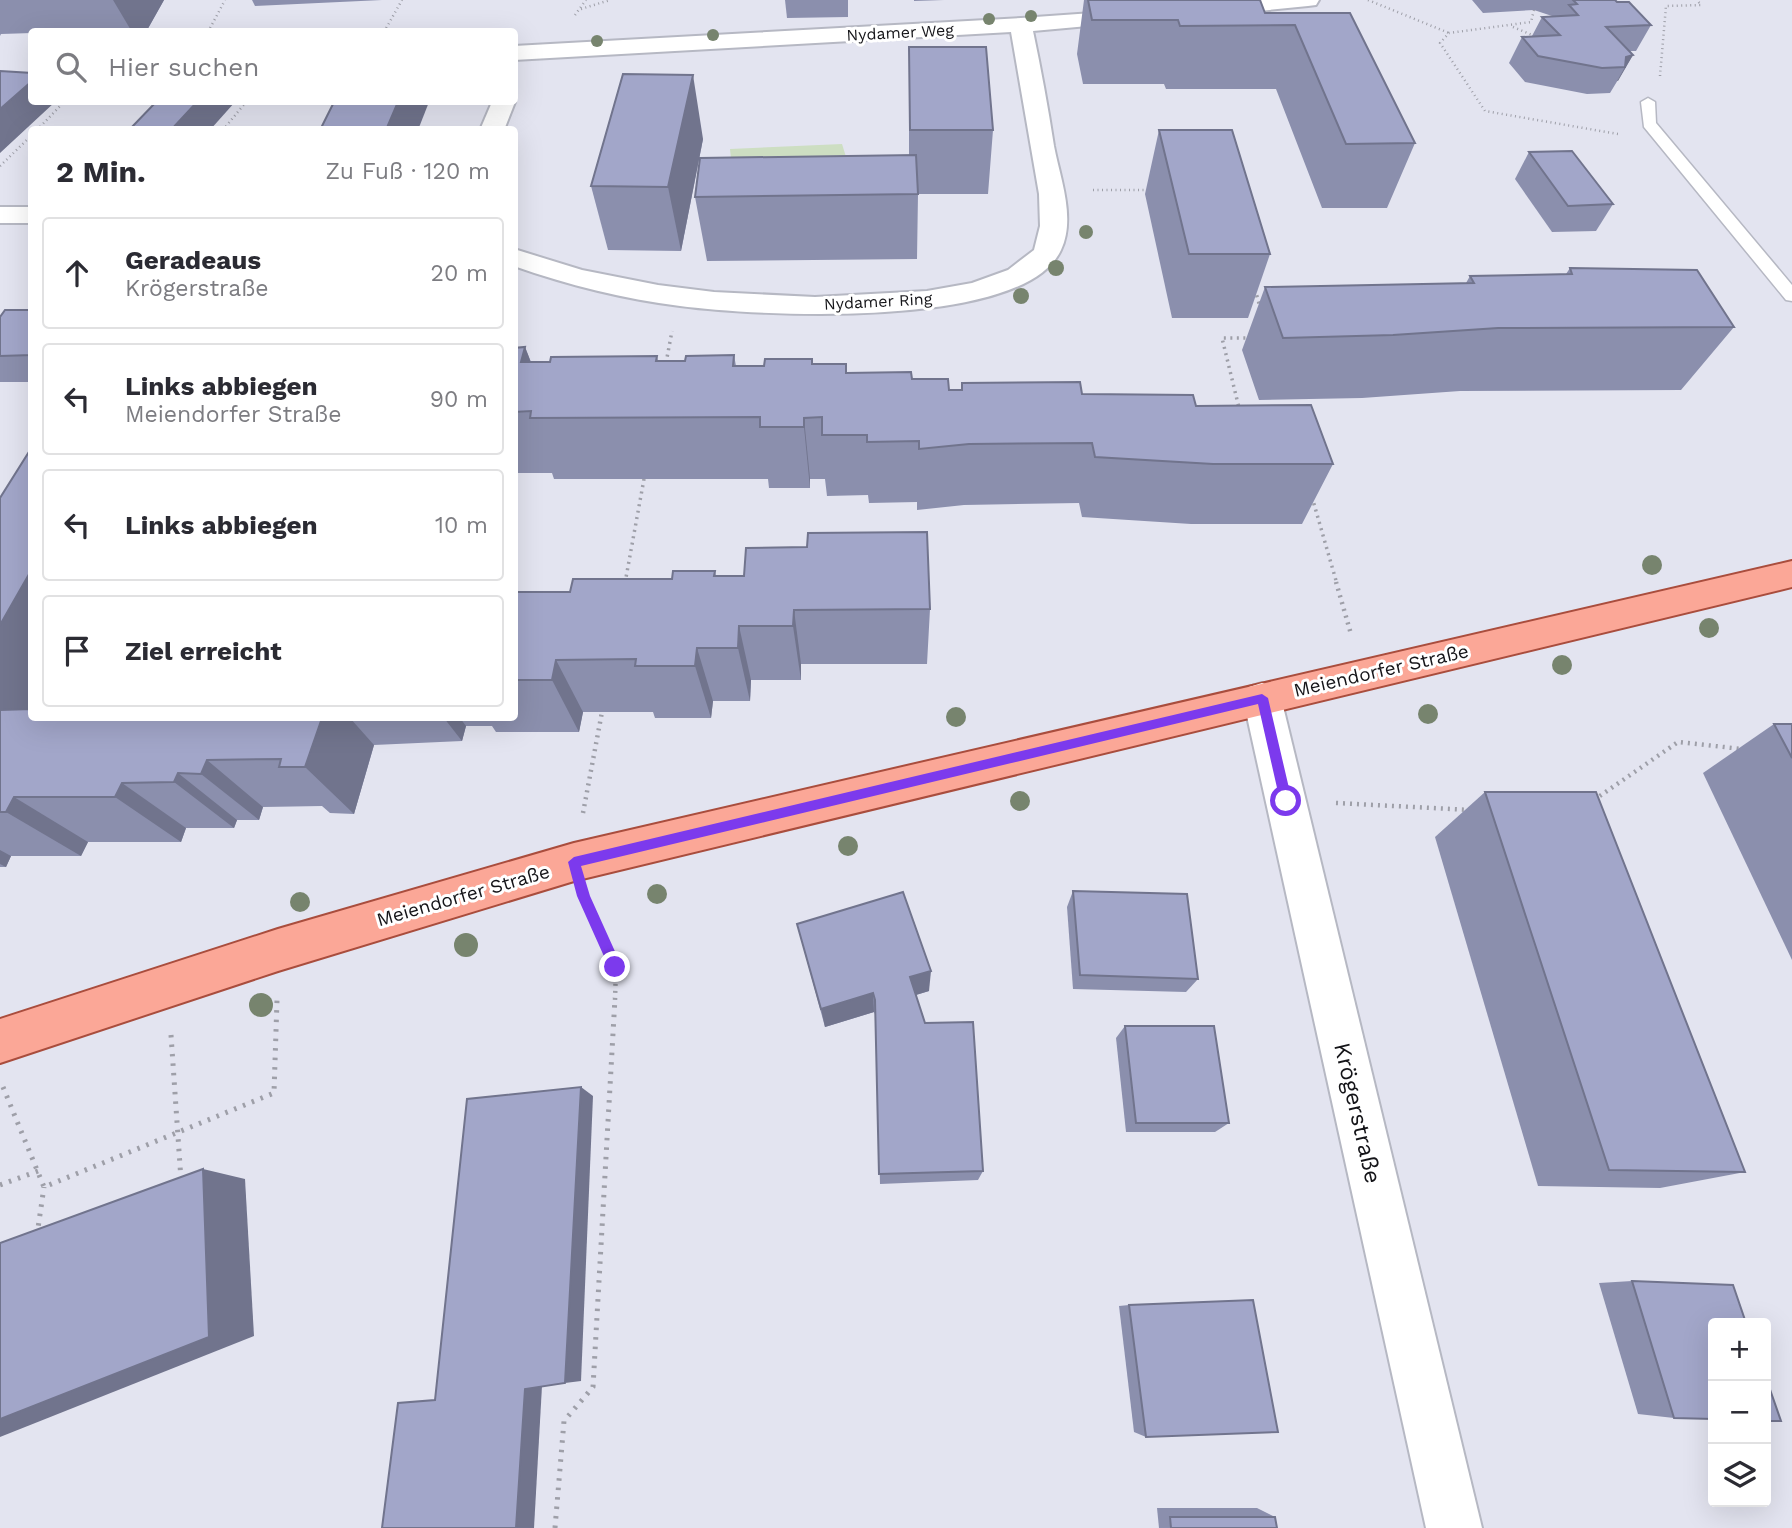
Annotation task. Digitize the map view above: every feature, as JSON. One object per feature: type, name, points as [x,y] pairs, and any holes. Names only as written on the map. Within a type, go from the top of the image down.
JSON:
[{"type":"main road","name":"Meiendorfer Straße","points":[[0,1041],[278,950],[574,862],[1792,575]]},
{"type":"street","points":[[1181,12],[1308,0]]},
{"type":"street","name":"Nydamer Weg","points":[[518,60],[1155,14]]},
{"type":"street","name":"Nydamer Ring","points":[[518,258],[578,279],[678,297],[746,305],[843,305],[927,300],[985,288],[1022,273],[1046,254],[1051,239],[1054,207],[1021,25]]},
{"type":"street","points":[[494,126],[502,105]]},
{"type":"street","points":[[0,215],[28,215]]},
{"type":"street","name":"Krögerstraße","points":[[1262,698],[1454,1528]]},
{"type":"lane","points":[[1648,102],[1649,124],[1792,296]]},
{"type":"path","points":[[210,28],[225,0]]},
{"type":"path","points":[[386,28],[402,0]]},
{"type":"path","points":[[580,9],[610,0]]},
{"type":"path","points":[[1368,0],[1449,33],[1531,22],[1534,10]]},
{"type":"path","points":[[1660,83],[1666,6],[1701,5],[1697,0]]},
{"type":"path","points":[[1512,26],[1546,41]]},
{"type":"path","points":[[1449,33],[1440,43],[1485,111],[1609,133]]},
{"type":"path","points":[[41,126],[61,105]]},
{"type":"path","points":[[226,126],[244,105]]},
{"type":"path","points":[[0,166],[28,139]]},
{"type":"path","points":[[1050,191],[1160,190]]},
{"type":"path","points":[[1255,289],[1262,313]]},
{"type":"path","points":[[664,372],[678,297]]},
{"type":"path","points":[[1240,413],[1222,338],[1257,338]]},
{"type":"path","points":[[623,596],[644,479]]},
{"type":"path","points":[[1309,489],[1363,674]]},
{"type":"path","points":[[555,1528],[564,1421],[593,1387],[615,1013],[615,967],[583,896],[574,862],[602,712]]},
{"type":"path","points":[[1583,807],[1678,742],[1754,751]]},
{"type":"path","points":[[1286,801],[1477,810]]},
{"type":"path","points":[[44,1187],[274,1093],[278,950]]},
{"type":"path","points":[[169,986],[181,1181]]},
{"type":"path","points":[[0,1075],[44,1187],[36,1243]]},
{"type":"path","points":[[0,1185],[38,1171]]},
{"type":"green space","points":[[842,144],[852,176],[733,177],[730,149]]},
{"type":"building","points":[[1088,0],[1260,0],[1265,13],[1350,13],[1415,143],[1346,144],[1295,25],[1180,26],[1178,20],[1092,20]]},
{"type":"building","points":[[1573,0],[1629,2],[1651,25],[1606,27],[1633,55],[1626,57],[1625,67],[1602,68],[1538,56],[1522,37],[1560,35],[1542,17],[1578,15],[1569,5],[1577,4]]},
{"type":"building","points":[[909,47],[986,47],[993,130],[910,130]]},
{"type":"building","points":[[0,71],[28,73],[28,84],[0,109]]},
{"type":"building","points":[[623,74],[693,75],[668,187],[591,186]]},
{"type":"building","points":[[153,105],[194,105],[175,126],[133,126]]},
{"type":"building","points":[[332,105],[397,105],[388,126],[322,126]]},
{"type":"building","points":[[1159,130],[1232,130],[1270,254],[1189,254]]},
{"type":"building","points":[[1572,151],[1613,204],[1568,206],[1529,152]]},
{"type":"building","points":[[916,155],[918,194],[695,197],[700,158]]},
{"type":"building","points":[[1570,268],[1697,270],[1734,327],[1498,328],[1393,335],[1283,338],[1265,287],[1474,283],[1470,276],[1572,274]]},
{"type":"building","points":[[5,310],[28,310],[28,355],[0,356],[0,317]]},
{"type":"building","points":[[525,347],[521,362],[550,362],[551,357],[657,356],[656,361],[685,361],[686,356],[734,355],[733,366],[764,366],[765,359],[812,359],[812,364],[846,364],[846,373],[911,372],[912,379],[948,379],[949,390],[962,390],[962,383],[1080,382],[1082,394],[1193,395],[1196,406],[1311,405],[1333,464],[1213,464],[1095,457],[1092,443],[969,444],[919,449],[919,441],[867,442],[867,435],[822,435],[822,417],[804,418],[804,427],[760,427],[760,417],[530,418],[531,411],[518,412],[518,348]]},
{"type":"building","points":[[28,453],[28,576],[0,625],[0,498]]},
{"type":"building","points":[[927,532],[930,609],[794,610],[793,626],[739,626],[738,648],[697,648],[695,666],[635,666],[636,659],[556,660],[552,680],[518,680],[518,592],[570,592],[573,579],[672,579],[673,571],[715,571],[714,576],[744,576],[746,548],[807,547],[808,533]]},
{"type":"building","points":[[28,709],[28,721],[321,721],[305,767],[279,767],[281,759],[207,760],[201,774],[178,773],[174,782],[122,783],[115,797],[14,797],[6,812],[0,812],[0,710]]},
{"type":"building","points":[[1774,724],[1792,724],[1792,758]]},
{"type":"building","points":[[1485,792],[1596,792],[1745,1172],[1609,1170]]},
{"type":"building","points":[[1073,891],[1187,894],[1198,979],[1080,975]]},
{"type":"building","points":[[903,892],[931,971],[910,977],[925,1023],[973,1022],[983,1171],[879,1174],[873,993],[821,1009],[797,924]]},
{"type":"building","points":[[1125,1026],[1214,1026],[1229,1123],[1136,1123]]},
{"type":"building","points":[[581,1087],[565,1383],[525,1389],[516,1528],[382,1528],[398,1403],[435,1400],[467,1099]]},
{"type":"building","points":[[203,1169],[209,1337],[0,1419],[0,1243]]},
{"type":"building","points":[[1632,1281],[1733,1285],[1744,1318],[1708,1318],[1708,1419],[1674,1418]]},
{"type":"building","points":[[1253,1300],[1278,1432],[1146,1437],[1129,1305]]},
{"type":"building","points":[[1771,1392],[1781,1421],[1771,1421]]},
{"type":"building","points":[[1170,1517],[1275,1517],[1277,1528],[1171,1528]]},
{"type":"route","points":[[615,967],[583,896],[574,862],[1262,698],[1286,801]]}]
